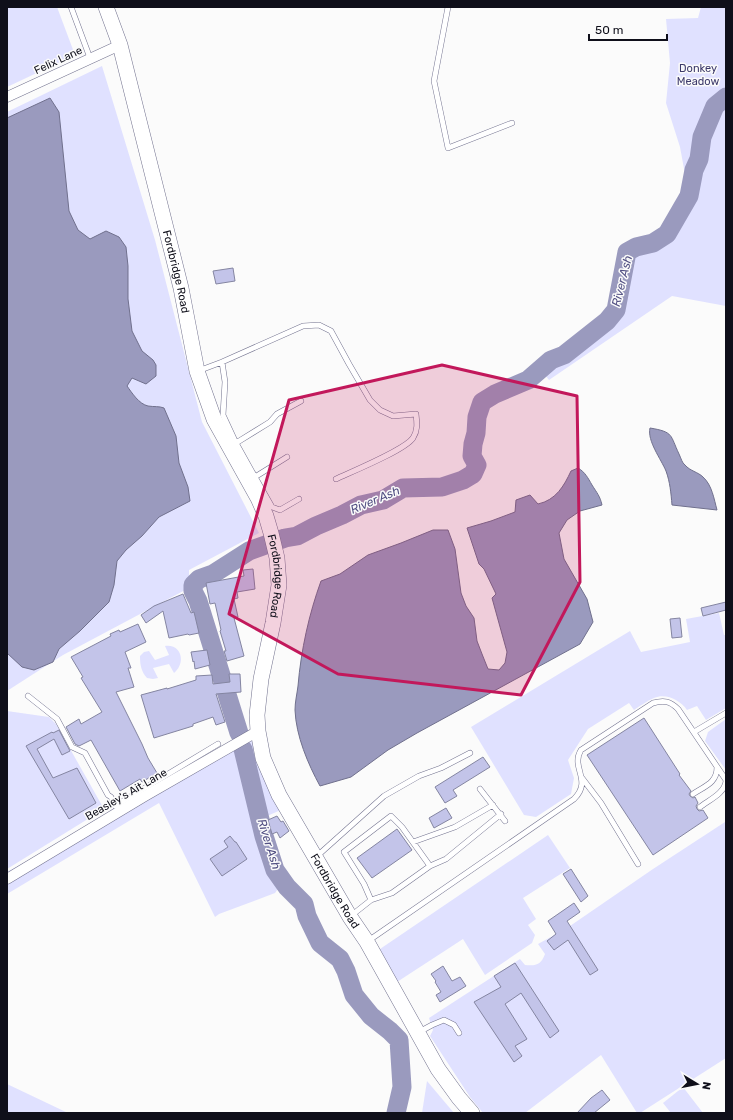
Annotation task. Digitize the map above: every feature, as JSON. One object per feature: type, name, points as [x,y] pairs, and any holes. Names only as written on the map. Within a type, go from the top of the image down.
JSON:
[{"type":"street","name":"Fordbridge Road","points":[[106,7],[120,45],[181,288],[197,371],[214,418],[252,479],[266,516],[277,558],[279,585],[273,623],[261,679],[257,715],[258,731],[263,758],[276,788],[350,916],[367,942],[438,1069],[472,1113]]},
{"type":"street","name":"Felix Lane","points":[[7,97],[120,45]]},
{"type":"street","name":"Beasley's Ait Lane","points":[[7,879],[145,796],[258,731]]},
{"type":"lane","points":[[72,7],[90,58]]},
{"type":"lane","points":[[448,7],[434,81],[448,148],[512,123]]},
{"type":"lane","points":[[197,371],[222,362],[303,326],[319,325],[332,331],[348,364],[370,400],[380,410],[393,416],[416,414],[417,428],[413,439],[402,448],[336,479]]},
{"type":"lane","points":[[222,362],[225,382],[223,414],[252,479],[272,507],[280,510],[299,499]]},
{"type":"lane","points":[[236,443],[270,422],[277,414],[301,401]]},
{"type":"lane","points":[[252,479],[287,458]]},
{"type":"lane","points":[[28,696],[57,719],[72,748],[85,753],[108,795],[111,797],[116,806],[218,744]]},
{"type":"lane","points":[[367,942],[574,799],[581,789],[582,783],[578,762],[578,756],[582,750],[660,701],[667,701],[678,709],[726,781],[726,785],[721,791],[700,806]]},
{"type":"lane","points":[[694,732],[726,713]]},
{"type":"lane","points":[[316,858],[384,796],[419,776],[441,768],[470,753]]},
{"type":"lane","points":[[693,794],[713,781],[717,775],[717,766]]},
{"type":"lane","points":[[582,777],[601,803],[638,864]]},
{"type":"lane","points":[[480,789],[505,821]]},
{"type":"lane","points":[[413,842],[455,827],[492,805]]},
{"type":"lane","points":[[350,916],[371,900],[392,893],[430,866],[446,858],[501,814]]},
{"type":"lane","points":[[371,900],[364,884],[344,852],[391,816],[402,827],[430,866]]},
{"type":"lane","points":[[418,1033],[444,1020],[454,1025],[459,1033]]},
{"type":"highlighted area","points":[[442,365],[577,396],[580,582],[521,695],[338,674],[229,614],[289,400]]},
{"type":"green space","points":[[7,7],[57,7],[75,55],[7,87]]},
{"type":"green space","name":"Donkey Meadow","points":[[701,7],[726,7],[726,93],[714,103],[719,109],[726,103],[726,306],[672,296],[549,380],[540,369],[551,360],[564,355],[607,321],[616,310],[627,252],[636,247],[653,243],[667,234],[689,196],[680,147],[666,103],[670,63],[666,19],[698,18]]},
{"type":"green space","points":[[102,66],[155,240],[202,422],[259,533],[189,570],[189,588],[63,655],[7,691],[7,112]]},
{"type":"green space","points":[[719,613],[724,635],[726,635],[726,708],[706,720],[697,706],[687,710],[677,700],[668,697],[663,696],[654,698],[634,710],[629,703],[588,729],[568,760],[574,778],[571,794],[536,817],[524,815],[471,727],[630,631],[641,652],[690,642],[686,619]]},
{"type":"green space","points":[[165,646],[171,646],[178,651],[181,660],[178,669],[174,673],[169,664],[153,668],[158,678],[147,678],[141,668],[140,656],[144,652],[149,651],[155,660],[169,655]]},
{"type":"green space","points":[[7,711],[49,717],[56,724],[104,809],[7,869]]},
{"type":"green space","points":[[726,719],[726,770],[705,741],[708,732]]},
{"type":"green space","points":[[253,735],[283,809],[265,817],[279,866],[287,876],[275,893],[219,914],[215,917],[159,803],[7,894],[7,872]]},
{"type":"green space","points":[[725,822],[726,1058],[640,1113],[637,1113],[601,1055],[525,1113],[483,1113],[470,1097],[430,1036],[433,1030],[429,1018],[520,959],[525,965],[535,965],[540,963],[545,954],[538,944],[558,933],[570,943],[590,975],[598,970],[570,926]]},
{"type":"green space","points":[[548,835],[570,868],[523,898],[536,919],[528,925],[535,935],[532,943],[485,975],[463,939],[397,982],[380,949]]},
{"type":"green space","points":[[427,1081],[454,1113],[422,1113]]},
{"type":"green space","points":[[7,1084],[68,1113],[7,1113]]},
{"type":"green space","points":[[683,1087],[703,1113],[671,1113],[663,1103]]},
{"type":"shaded area","points":[[50,98],[59,112],[69,211],[78,230],[90,239],[106,231],[119,237],[126,247],[128,266],[128,299],[132,331],[142,351],[153,360],[156,365],[156,376],[146,384],[132,378],[127,386],[136,398],[145,405],[164,408],[176,436],[179,463],[188,487],[190,501],[159,517],[142,536],[126,550],[117,561],[114,585],[109,602],[80,631],[59,649],[53,662],[34,670],[22,667],[7,653],[7,118]]},
{"type":"shaded area","points":[[650,428],[663,431],[670,435],[683,463],[689,469],[701,475],[709,484],[717,510],[672,505],[667,475],[664,466],[652,444]]},
{"type":"shaded area","points":[[578,468],[583,471],[588,478],[602,505],[580,511],[567,520],[559,533],[564,559],[587,599],[593,622],[580,644],[417,733],[388,750],[351,777],[320,786],[303,750],[296,720],[295,704],[303,646],[309,619],[321,581],[340,574],[368,555],[433,530],[448,530],[455,549],[461,593],[466,606],[474,618],[477,641],[488,669],[499,670],[505,663],[507,652],[492,598],[496,594],[484,569],[479,564],[467,528],[515,512],[516,500],[530,495],[538,504],[550,499],[559,492],[571,471]]},
{"type":"building","points":[[233,268],[235,281],[216,284],[213,271]]},
{"type":"building","points":[[253,569],[255,589],[237,592],[238,598],[234,599],[238,617],[234,618],[244,656],[227,661],[215,603],[210,604],[206,583],[244,576],[243,570]]},
{"type":"building","points":[[183,594],[191,613],[194,612],[199,633],[169,638],[163,611],[146,623],[141,615],[154,606]]},
{"type":"building","points":[[726,602],[726,610],[703,616],[701,608]]},
{"type":"building","points":[[680,618],[682,637],[672,638],[670,619]]},
{"type":"building","points":[[138,624],[146,642],[125,652],[131,668],[128,668],[134,687],[116,692],[148,758],[157,773],[142,782],[140,779],[120,791],[91,740],[79,746],[75,744],[66,727],[79,719],[81,724],[102,712],[81,678],[83,677],[71,657],[111,636],[110,634],[119,630],[120,632]]},
{"type":"building","points":[[207,650],[210,665],[195,669],[191,652]]},
{"type":"building","points":[[229,674],[240,674],[241,692],[216,694],[225,722],[216,725],[213,717],[193,724],[193,726],[154,738],[141,695],[196,680],[196,676],[212,675],[213,684],[230,682]]},
{"type":"building","points":[[644,718],[680,774],[679,775],[691,791],[689,794],[690,796],[693,798],[695,797],[698,803],[696,806],[697,809],[699,811],[703,810],[708,818],[653,855],[587,755]]},
{"type":"building","points":[[59,730],[70,751],[62,755],[54,739],[37,749],[53,778],[77,768],[96,803],[69,819],[26,746],[52,732],[53,733]]},
{"type":"building","points":[[483,757],[490,767],[453,790],[457,796],[445,803],[435,787]]},
{"type":"building","points":[[446,808],[452,818],[434,828],[429,818]]},
{"type":"building","points":[[277,816],[281,822],[283,821],[289,831],[280,838],[277,832],[272,834],[268,820]]},
{"type":"building","points":[[397,829],[412,850],[372,878],[357,858]]},
{"type":"building","points":[[230,836],[236,842],[247,859],[222,876],[210,859],[228,847],[224,841]]},
{"type":"building","points":[[571,869],[588,896],[581,902],[563,874]]},
{"type":"building","points":[[574,903],[580,912],[567,921],[598,970],[590,975],[568,940],[554,950],[547,941],[556,934],[548,921]]},
{"type":"building","points":[[515,963],[559,1031],[550,1038],[521,993],[505,1004],[527,1039],[515,1046],[522,1056],[514,1062],[474,1002],[501,987],[494,976]]},
{"type":"building","points":[[443,966],[452,981],[460,977],[466,986],[440,1002],[436,995],[441,992],[431,974]]},
{"type":"building","points":[[602,1090],[610,1100],[594,1113],[577,1113],[591,1098]]},
{"type":"waterway","name":"River Ash","points":[[239,733],[198,601],[193,591],[193,585],[199,579],[213,574],[249,551],[285,538],[297,536],[361,505],[383,500],[403,488],[442,487],[463,480],[473,474],[477,465],[472,456],[473,444],[476,433],[477,417],[482,402],[495,394],[528,380],[551,360],[564,355],[607,321],[616,310],[627,252],[636,247],[653,243],[667,234],[689,196],[694,170],[699,159],[702,137],[715,106],[726,97]]},
{"type":"waterway","name":"River Ash","points":[[243,749],[264,836],[275,870],[287,887],[304,904],[307,916],[320,943],[340,959],[346,971],[354,995],[371,1016],[399,1040],[402,1087],[396,1113]]}]
